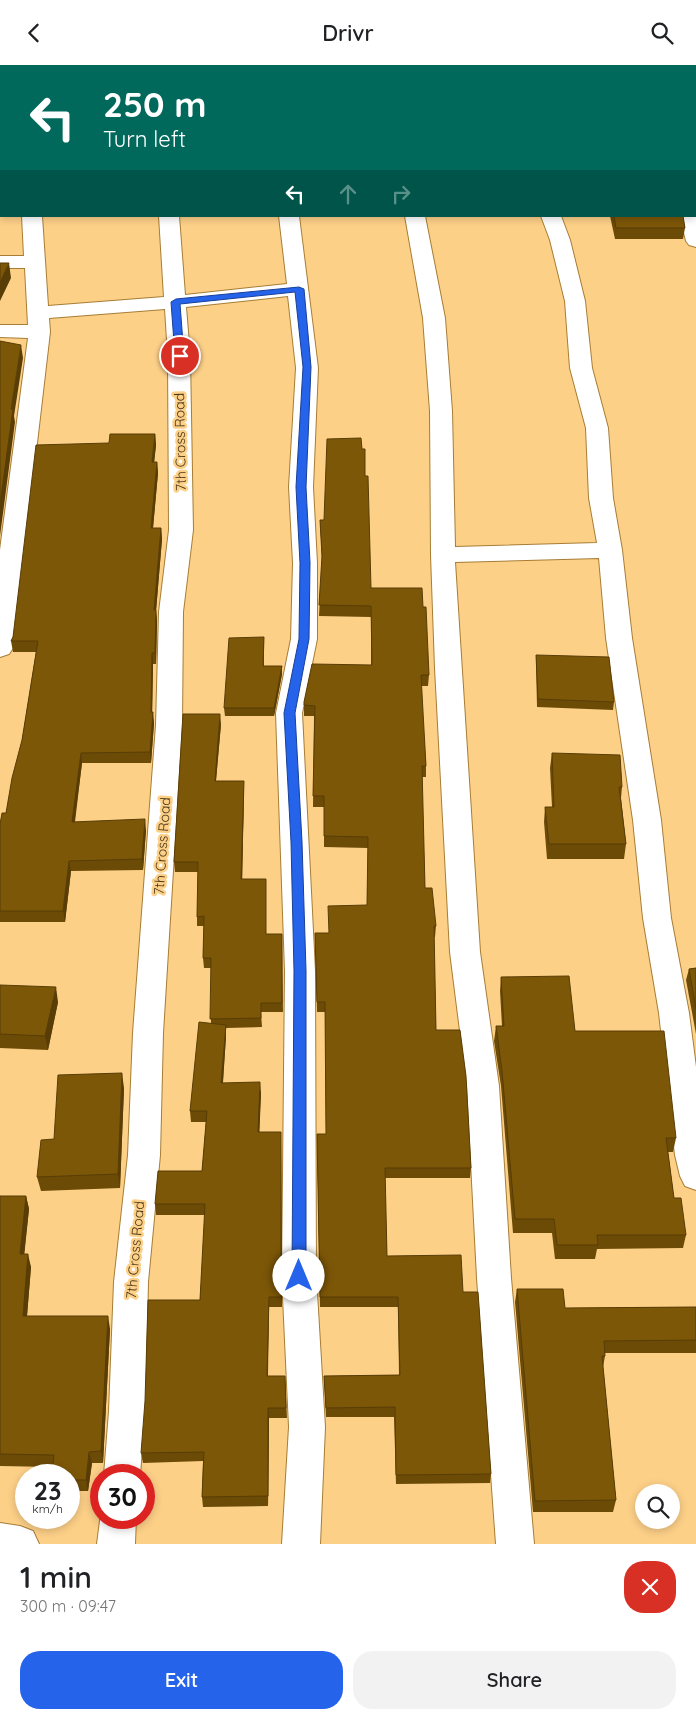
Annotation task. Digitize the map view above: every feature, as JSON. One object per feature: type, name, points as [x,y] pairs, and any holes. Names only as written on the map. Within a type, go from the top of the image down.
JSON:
[{"type":"street","points":[[0,648],[38,322],[32,217]]},
{"type":"street","name":"7th Cross Road","points":[[123,1464],[132,1283],[144,1155],[148,1033],[169,735],[171,612],[181,530],[180,356],[169,217]]},
{"type":"street","points":[[289,217],[307,367],[301,487],[305,563],[304,639],[289,713],[300,971],[299,1276],[307,1427],[301,1544]]},
{"type":"street","points":[[415,217],[435,328],[440,411],[443,555],[465,951],[483,1086],[494,1278],[515,1544]]},
{"type":"street","points":[[551,217],[560,240],[575,301],[581,368],[596,429],[601,498],[610,550],[619,638],[647,820],[658,918],[674,1013],[696,1176]]},
{"type":"street","points":[[690,217],[696,241]]},
{"type":"street","points":[[0,262],[35,262]]},
{"type":"street","points":[[0,331],[38,322],[176,302],[299,289]]},
{"type":"street","points":[[443,555],[610,550]]},
{"type":"street","points":[[116,1544],[117,1529]]},
{"type":"street","points":[[0,1541],[20,1544]]},
{"type":"building","points":[[614,217],[683,217],[685,228],[616,228]]},
{"type":"building","points":[[0,263],[9,263],[0,282]]},
{"type":"building","points":[[0,341],[21,345],[11,409],[13,409],[0,504]]},
{"type":"building","points":[[110,434],[155,434],[152,462],[157,462],[151,528],[161,528],[154,610],[156,610],[155,653],[152,653],[151,712],[153,712],[150,752],[81,753],[72,822],[145,819],[142,859],[69,861],[63,911],[0,911],[0,824],[2,813],[6,813],[12,778],[22,740],[38,641],[11,641],[36,445],[109,443]]},
{"type":"building","points":[[361,438],[362,449],[365,449],[365,476],[368,476],[371,588],[422,588],[423,607],[426,607],[429,675],[421,675],[426,766],[422,766],[425,888],[432,888],[436,926],[434,926],[436,1030],[460,1030],[466,1076],[471,1168],[385,1168],[387,1256],[461,1255],[463,1292],[478,1292],[491,1474],[396,1475],[395,1407],[326,1408],[324,1376],[400,1375],[398,1297],[320,1297],[317,1134],[326,1134],[325,1002],[317,1002],[315,933],[329,933],[328,906],[367,905],[368,837],[324,836],[324,796],[313,796],[315,706],[304,705],[304,702],[312,664],[372,665],[371,606],[319,605],[322,556],[320,520],[324,520],[327,439]]},
{"type":"building","points":[[264,637],[263,666],[282,666],[274,708],[224,708],[229,638]]},
{"type":"building","points":[[536,655],[609,657],[614,702],[538,699]]},
{"type":"building","points":[[183,714],[220,714],[215,781],[244,781],[241,879],[266,879],[266,934],[282,934],[282,1003],[261,1003],[261,1018],[210,1019],[211,958],[203,958],[204,916],[197,917],[198,862],[174,862]]},
{"type":"building","points":[[552,753],[620,755],[622,787],[619,787],[626,844],[549,844],[545,807],[554,807]]},
{"type":"building","points":[[696,968],[696,1009],[689,969]]},
{"type":"building","points":[[569,976],[575,1031],[664,1031],[676,1138],[666,1138],[674,1198],[681,1198],[686,1235],[597,1235],[598,1245],[557,1245],[554,1219],[515,1219],[502,1071],[496,1026],[504,1026],[501,977]]},
{"type":"building","points":[[0,985],[56,987],[45,1036],[0,1034]]},
{"type":"building","points":[[199,1022],[226,1025],[221,1083],[260,1082],[258,1132],[281,1132],[281,1297],[269,1297],[267,1376],[285,1376],[286,1408],[268,1408],[268,1496],[202,1497],[204,1452],[141,1453],[145,1401],[148,1300],[200,1300],[205,1204],[155,1204],[158,1171],[202,1171],[207,1111],[190,1111]]},
{"type":"building","points":[[122,1073],[118,1174],[37,1177],[41,1140],[54,1139],[58,1075]]},
{"type":"building","points":[[0,1196],[26,1196],[20,1254],[28,1254],[23,1316],[108,1316],[101,1451],[89,1452],[86,1480],[80,1480],[80,1464],[53,1464],[54,1455],[0,1454]]},
{"type":"building","points":[[517,1289],[563,1289],[565,1308],[696,1307],[696,1340],[604,1341],[605,1356],[602,1356],[616,1500],[535,1501]]},
{"type":"route","points":[[180,356],[176,302],[299,289],[307,367],[301,487],[305,563],[304,639],[289,713],[300,971],[299,1276]]}]
